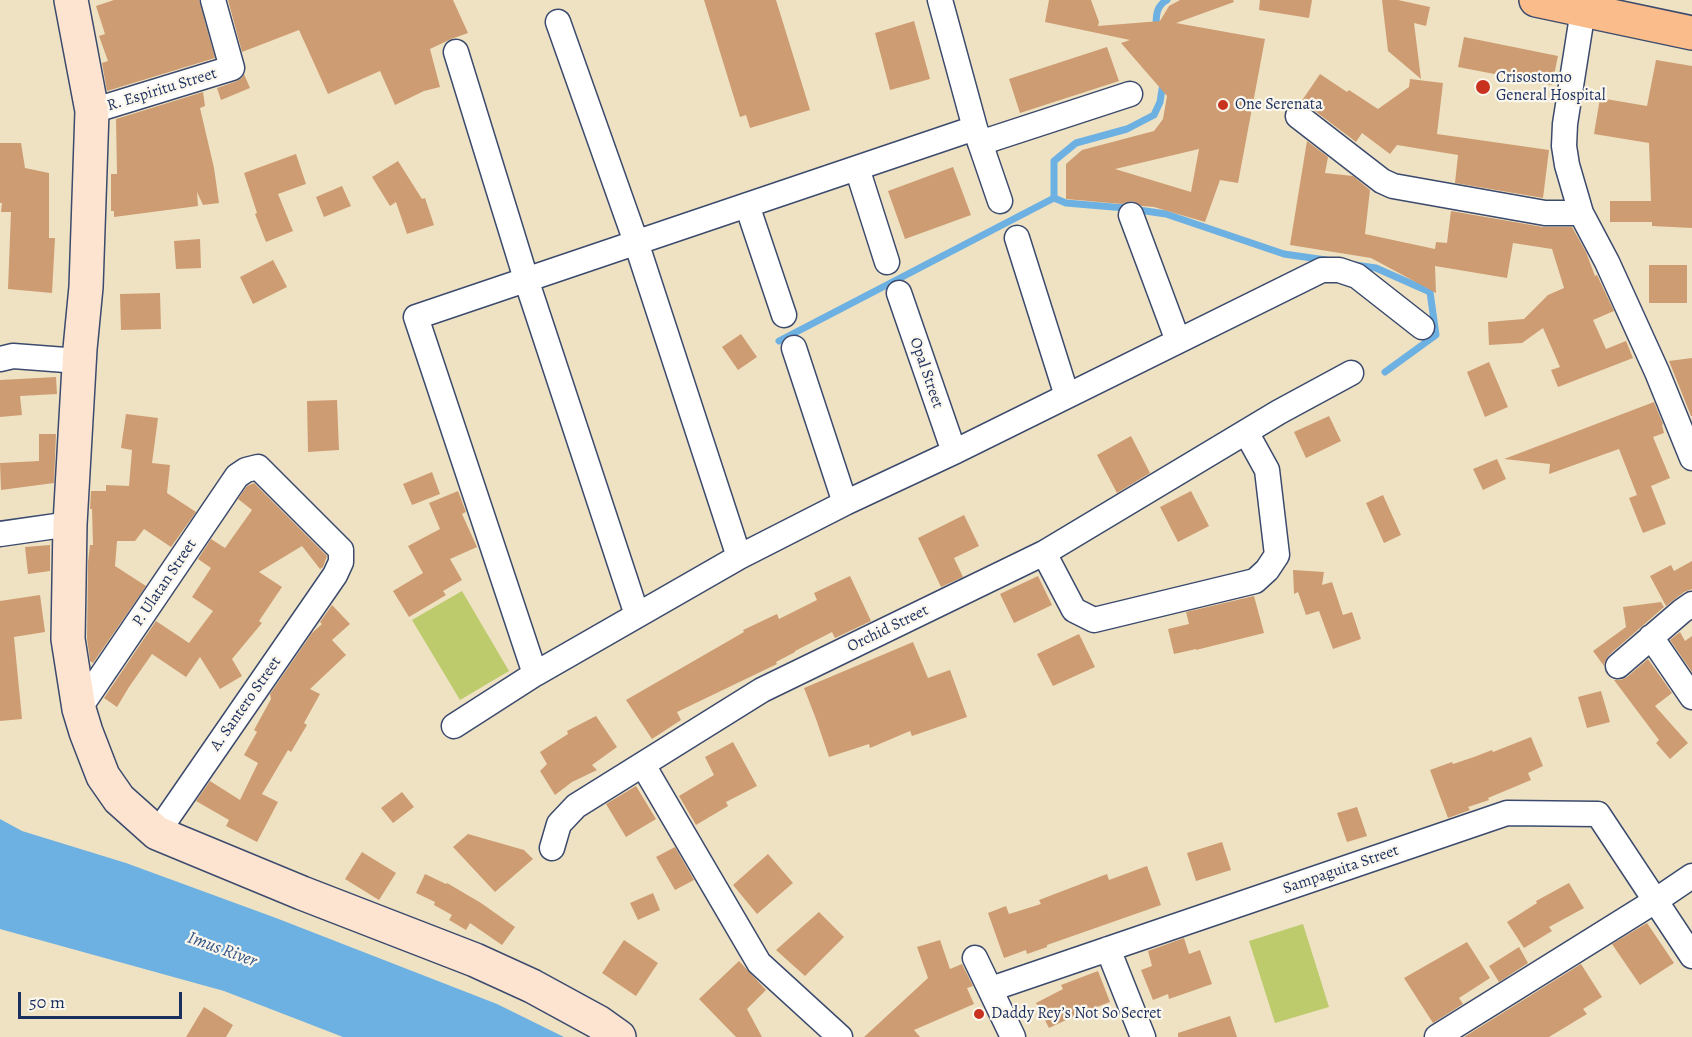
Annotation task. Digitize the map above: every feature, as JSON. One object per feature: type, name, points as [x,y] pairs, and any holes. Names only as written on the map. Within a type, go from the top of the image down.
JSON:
[{"type":"main road","points":[[70,0],[92,111],[86,287],[70,524],[68,639],[80,709],[103,776],[119,799],[157,833],[302,893],[475,960],[532,986],[598,1022],[620,1037]]},
{"type":"main road","points":[[1536,0],[1692,33]]},
{"type":"street","name":"R. Espiritu Street","points":[[92,111],[232,68],[213,0]]},
{"type":"street","points":[[940,0],[978,136],[1000,201]]},
{"type":"street","points":[[1583,10],[1565,124],[1563,146],[1567,165],[1581,213],[1607,262],[1657,372],[1692,458]]},
{"type":"street","points":[[558,22],[636,242],[739,557]]},
{"type":"street","points":[[456,52],[526,279],[637,615]]},
{"type":"street","points":[[535,674],[416,317],[857,168],[1130,94]]},
{"type":"street","points":[[1298,116],[1382,181],[1393,186],[1545,213],[1581,213]]},
{"type":"street","points":[[857,168],[886,262]]},
{"type":"street","points":[[747,205],[783,315]]},
{"type":"street","points":[[1131,214],[1178,341]]},
{"type":"street","points":[[1017,238],[1067,396]]},
{"type":"street","points":[[454,726],[535,674],[739,557],[1322,270],[1339,270],[1357,276],[1422,327]]},
{"type":"street","name":"Opal Street","points":[[899,293],[954,452]]},
{"type":"street","points":[[794,348],[845,503]]},
{"type":"street","points":[[0,359],[13,356],[80,361]]},
{"type":"street","name":"Orchid Street","points":[[552,848],[559,824],[576,806],[762,690],[1044,553],[1246,432],[1351,373]]},
{"type":"street","points":[[1044,553],[1074,610],[1094,620],[1255,581],[1267,570],[1277,555],[1267,470],[1246,432]]},
{"type":"street","name":"P. Ulatan Street","points":[[80,709],[237,476],[246,470],[258,467],[341,550],[341,562],[335,575]]},
{"type":"street","points":[[0,534],[70,524]]},
{"type":"street","name":"A. Santero Street","points":[[157,833],[335,575]]},
{"type":"street","points":[[1618,666],[1692,604]]},
{"type":"street","points":[[1651,637],[1692,697]]},
{"type":"street","points":[[643,765],[759,963],[840,1037]]},
{"type":"street","name":"Sampaguita Street","points":[[991,989],[1507,813],[1598,814],[1655,901]]},
{"type":"street","points":[[1437,1037],[1692,876]]},
{"type":"street","points":[[1655,901],[1692,956]]},
{"type":"street","points":[[1108,949],[1143,1037]]},
{"type":"street","points":[[975,958],[1012,1037]]},
{"type":"green space","points":[[462,591],[509,671],[460,700],[412,620]]},
{"type":"green space","points":[[1303,924],[1329,1007],[1275,1023],[1249,941]]},
{"type":"water","name":"Imus River","points":[[0,819],[22,831],[126,863],[276,918],[497,1004],[564,1037],[343,1037],[224,991],[0,929]]},
{"type":"building","points":[[114,0],[199,0],[215,58],[107,91],[102,63],[108,61],[99,36],[105,34],[96,6]]},
{"type":"building","points":[[228,0],[453,0],[468,33],[430,49],[440,87],[424,91],[395,105],[380,71],[328,94],[299,30],[242,52]]},
{"type":"building","points":[[704,0],[776,0],[810,110],[750,128],[746,115],[740,117]]},
{"type":"building","points":[[1049,0],[1091,0],[1099,22],[1098,26],[1160,21],[1169,6],[1180,0],[1233,0],[1234,2],[1176,23],[1265,39],[1238,183],[1220,180],[1205,222],[1154,207],[1142,206],[1133,201],[1122,204],[1066,199],[1066,164],[1082,150],[1154,131],[1163,119],[1167,96],[1121,43],[1130,40],[1045,22]],"holes":[[[1199,149],[1191,192],[1115,169]]]},
{"type":"building","points":[[1260,0],[1312,0],[1309,18],[1259,10]]},
{"type":"building","points":[[1382,0],[1398,0],[1430,7],[1426,26],[1414,23],[1421,79],[1388,51]]},
{"type":"building","points":[[914,21],[930,79],[890,90],[875,33]]},
{"type":"building","points":[[1464,37],[1558,56],[1552,85],[1458,67]]},
{"type":"building","points":[[1107,47],[1119,81],[1020,113],[1009,79]]},
{"type":"building","points":[[1656,60],[1692,66],[1692,228],[1652,226],[1652,222],[1610,222],[1610,201],[1651,201],[1649,143],[1594,134],[1600,98],[1647,106]]},
{"type":"building","points":[[244,74],[250,88],[221,100],[217,88],[237,81]]},
{"type":"building","points":[[1320,74],[1378,109],[1409,87],[1410,79],[1443,83],[1437,134],[1549,150],[1543,198],[1455,183],[1458,155],[1397,145],[1390,154],[1362,133],[1356,142],[1301,102]]},
{"type":"building","points":[[203,92],[205,106],[200,108],[214,168],[219,203],[203,205],[197,192],[198,206],[114,217],[114,211],[111,211],[111,174],[117,174],[116,119]]},
{"type":"building","points":[[1307,141],[1328,157],[1325,173],[1353,176],[1370,190],[1365,234],[1435,249],[1436,242],[1447,243],[1451,211],[1543,227],[1572,227],[1614,311],[1593,320],[1606,349],[1626,341],[1633,358],[1558,387],[1551,370],[1560,367],[1543,328],[1522,343],[1489,345],[1488,322],[1524,319],[1548,295],[1564,288],[1552,249],[1513,243],[1507,278],[1435,266],[1436,293],[1371,258],[1290,245]]},
{"type":"building","points":[[0,143],[21,143],[25,168],[49,173],[49,238],[55,238],[52,293],[8,289],[11,212],[1,212]]},
{"type":"building","points":[[296,154],[306,184],[278,194],[293,231],[266,242],[255,214],[257,213],[244,173]]},
{"type":"building","points":[[398,161],[422,199],[425,198],[434,225],[407,234],[396,202],[390,206],[372,177]]},
{"type":"building","points":[[953,167],[971,215],[905,239],[888,191]]},
{"type":"building","points":[[342,186],[351,206],[324,217],[316,197]]},
{"type":"building","points":[[200,239],[201,268],[176,269],[174,241]]},
{"type":"building","points":[[273,260],[287,287],[253,304],[240,277]]},
{"type":"building","points":[[1649,265],[1687,265],[1687,303],[1649,303]]},
{"type":"building","points":[[160,293],[161,329],[121,330],[120,294]]},
{"type":"building","points":[[741,334],[757,357],[738,370],[722,347]]},
{"type":"building","points":[[1692,358],[1692,416],[1691,416],[1669,361]]},
{"type":"building","points":[[1489,362],[1508,407],[1485,417],[1467,372]]},
{"type":"building","points":[[56,377],[57,394],[20,396],[22,415],[0,417],[0,380]]},
{"type":"building","points":[[337,400],[339,450],[308,452],[307,401]]},
{"type":"building","points":[[1654,402],[1663,424],[1664,433],[1653,437],[1670,478],[1651,486],[1666,524],[1643,533],[1629,498],[1637,495],[1619,449],[1549,474],[1550,464],[1504,459]]},
{"type":"building","points":[[126,414],[158,418],[152,463],[170,465],[167,493],[196,512],[171,547],[144,529],[135,541],[117,541],[115,566],[146,586],[93,663],[90,661],[87,638],[88,562],[90,545],[93,545],[91,491],[106,491],[106,485],[129,486],[132,450],[121,448]]},
{"type":"building","points":[[1329,416],[1341,441],[1306,458],[1294,432]]},
{"type":"building","points":[[39,434],[56,434],[54,483],[1,490],[0,463],[39,461]]},
{"type":"building","points":[[1131,436],[1150,473],[1117,493],[1097,455]]},
{"type":"building","points":[[1497,459],[1506,479],[1483,490],[1473,469]]},
{"type":"building","points":[[432,472],[440,494],[412,505],[403,484]]},
{"type":"building","points":[[254,483],[327,556],[323,567],[320,569],[302,546],[259,572],[282,587],[259,621],[262,623],[232,659],[242,676],[220,689],[200,657],[186,677],[152,654],[117,707],[104,698],[156,621],[189,643],[213,611],[192,597],[211,568],[198,559],[211,539],[225,548],[252,510],[238,499],[247,486]]},
{"type":"building","points":[[458,491],[466,512],[462,514],[477,547],[450,559],[462,580],[443,591],[446,595],[409,617],[393,591],[423,573],[408,546],[440,529],[429,503]]},
{"type":"building","points":[[1191,491],[1209,526],[1178,542],[1160,507]]},
{"type":"building","points":[[1383,495],[1401,535],[1384,543],[1366,503]]},
{"type":"building","points":[[964,515],[979,546],[954,558],[963,577],[941,587],[918,538]]},
{"type":"building","points":[[50,545],[50,571],[28,574],[25,547]]},
{"type":"building","points":[[1692,561],[1692,589],[1684,592],[1666,606],[1650,576],[1671,565],[1674,571]]},
{"type":"building","points":[[1293,570],[1324,572],[1322,585],[1332,582],[1343,615],[1352,612],[1361,639],[1333,649],[1319,611],[1306,615],[1298,592],[1294,594]]},
{"type":"building","points":[[850,576],[871,621],[835,638],[832,632],[776,662],[777,664],[677,712],[681,720],[652,739],[626,700],[744,632],[743,630],[777,614],[779,619],[817,600],[814,593]]},
{"type":"building","points":[[1038,576],[1052,605],[1014,623],[1000,594]]},
{"type":"building","points":[[40,595],[45,632],[14,637],[22,719],[0,721],[0,601]]},
{"type":"building","points":[[1254,596],[1264,633],[1174,654],[1168,629],[1189,624],[1186,612]]},
{"type":"building","points":[[1661,602],[1664,607],[1609,655],[1604,666],[1593,651],[1626,627],[1623,607]]},
{"type":"building","points":[[332,605],[350,624],[332,640],[346,655],[310,689],[320,694],[304,723],[307,725],[291,752],[288,750],[262,794],[278,802],[257,842],[226,826],[229,820],[196,801],[210,781],[240,800],[258,763],[244,755],[257,732],[254,730],[271,699],[270,694],[312,633],[322,624],[320,622]]},
{"type":"building","points":[[1680,632],[1685,641],[1692,636],[1692,672],[1670,640]]},
{"type":"building","points":[[1079,634],[1095,667],[1053,686],[1037,654]]},
{"type":"building","points":[[913,642],[928,678],[950,670],[967,717],[912,736],[910,731],[870,748],[869,744],[829,757],[804,688]]},
{"type":"building","points":[[1648,659],[1672,693],[1655,706],[1688,743],[1670,759],[1656,743],[1659,740],[1614,680],[1627,677]]},
{"type":"building","points":[[1601,691],[1610,722],[1587,728],[1578,697]]},
{"type":"building","points":[[596,716],[617,747],[592,765],[597,770],[572,782],[555,795],[540,771],[547,764],[540,752],[568,734],[567,731]]},
{"type":"building","points":[[1531,737],[1543,766],[1528,773],[1531,780],[1488,798],[1489,800],[1468,807],[1470,810],[1448,818],[1430,770],[1492,750],[1493,752]]},
{"type":"building","points":[[733,742],[757,786],[726,802],[728,806],[696,825],[679,796],[714,775],[705,757]]},
{"type":"building","points":[[636,786],[656,819],[626,837],[606,804]]},
{"type":"building","points":[[402,792],[414,807],[393,823],[381,808]]},
{"type":"building","points":[[1357,807],[1367,836],[1347,842],[1337,813]]},
{"type":"building","points":[[468,834],[524,850],[533,859],[495,892],[453,847]]},
{"type":"building","points":[[1222,842],[1231,870],[1196,881],[1187,853]]},
{"type":"building","points":[[675,847],[694,880],[675,890],[656,857]]},
{"type":"building","points":[[362,852],[396,873],[379,900],[345,879]]},
{"type":"building","points":[[768,854],[793,883],[757,914],[733,885]]},
{"type":"building","points":[[1147,866],[1161,905],[1027,954],[1026,950],[1004,958],[988,913],[1006,906],[1009,914],[1041,904],[1039,900],[1107,874],[1109,880]]},
{"type":"building","points":[[425,874],[447,883],[481,903],[515,927],[502,945],[470,923],[466,930],[449,920],[452,915],[434,905],[435,902],[416,893]]},
{"type":"building","points":[[1569,883],[1584,908],[1549,927],[1552,931],[1524,948],[1507,922],[1537,903],[1536,901]]},
{"type":"building","points":[[653,893],[660,910],[638,920],[630,903]]},
{"type":"building","points":[[819,912],[844,937],[805,976],[776,950]]},
{"type":"building","points":[[1647,923],[1674,963],[1640,985],[1612,944]]},
{"type":"building","points":[[1184,938],[1189,954],[1200,950],[1212,984],[1169,999],[1168,994],[1153,1000],[1141,970],[1152,966],[1148,951]]},
{"type":"building","points":[[624,940],[658,963],[636,996],[602,973]]},
{"type":"building","points":[[940,940],[950,969],[962,964],[973,986],[967,988],[974,1004],[914,1030],[920,1037],[864,1037],[928,978],[917,947]]},
{"type":"building","points":[[1467,942],[1490,978],[1459,998],[1463,1004],[1433,1023],[1404,978]]},
{"type":"building","points":[[1519,947],[1528,963],[1499,982],[1489,966]]},
{"type":"building","points":[[739,961],[766,990],[747,1009],[762,1037],[736,1037],[699,999]]},
{"type":"building","points":[[1581,964],[1602,997],[1583,1009],[1587,1014],[1549,1037],[1464,1037]]},
{"type":"building","points":[[1098,971],[1110,1002],[1049,1028],[1036,1003],[1063,989],[1061,985]]},
{"type":"building","points":[[204,1007],[233,1025],[226,1037],[186,1037]]},
{"type":"building","points":[[1230,1016],[1237,1037],[1178,1037],[1178,1033]]},
{"type":"waterway","points":[[1156,28],[1159,8],[1167,0]]},
{"type":"waterway","points":[[1163,83],[1160,102],[1154,115],[1127,129],[1076,143],[1054,161],[1054,198],[1066,203],[1166,214],[1284,254],[1326,260]]},
{"type":"waterway","points":[[779,341],[1054,198]]},
{"type":"waterway","points":[[1355,265],[1376,268],[1430,292],[1436,335],[1385,372]]},
{"type":"place","name":"Crisostomo General Hospital","points":[[1483,87]]},
{"type":"place","name":"One Serenata","points":[[1223,105]]},
{"type":"place","name":"Daddy Rey’s Not So Secret","points":[[979,1014]]}]
